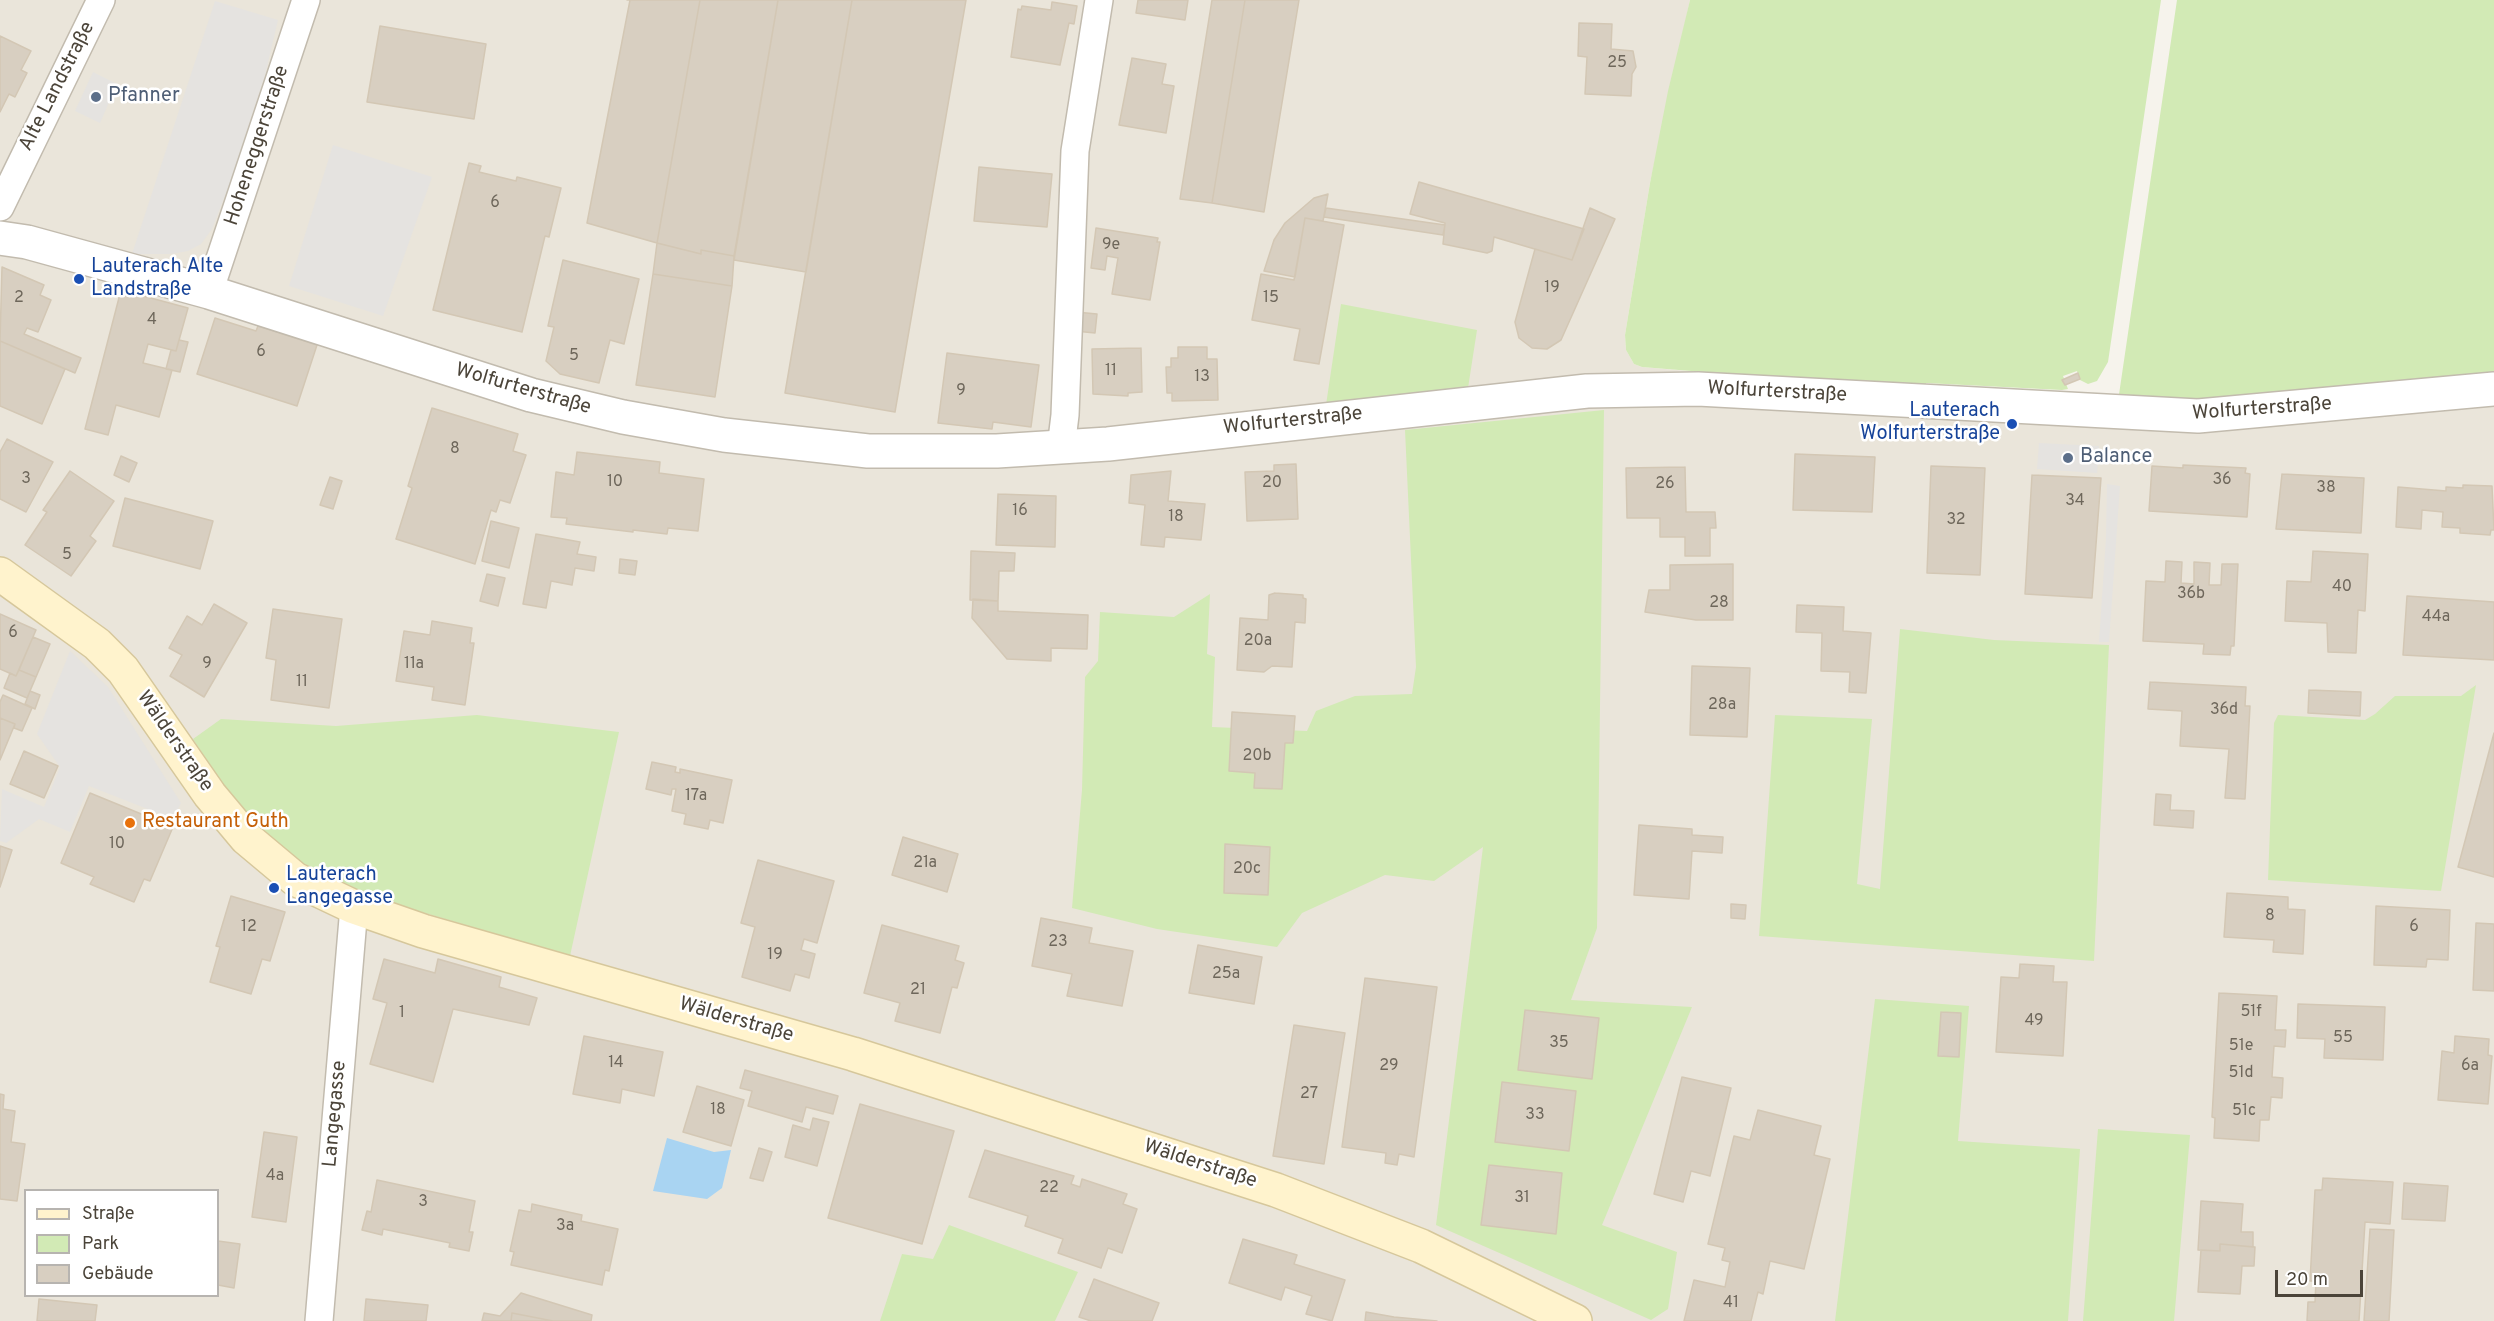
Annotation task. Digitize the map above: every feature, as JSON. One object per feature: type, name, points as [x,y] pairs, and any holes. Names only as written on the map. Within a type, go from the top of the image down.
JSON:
[{"type":"main road","name":"Wälderstraße","points":[[0,574],[97,644],[123,670],[210,795],[246,838],[295,879],[354,908],[423,931],[853,1054],[1276,1190],[1421,1246],[1575,1321]]},
{"type":"street","name":"Alte Landstraße","points":[[0,207],[101,0]]},
{"type":"street","name":"Hoheneggerstraße","points":[[209,292],[306,0]]},
{"type":"street","points":[[1061,448],[1065,415],[1075,151],[1100,0]]},
{"type":"street","name":"Wolfurterstraße","points":[[0,238],[27,242],[209,292],[531,395],[634,419],[724,435],[868,451],[1061,448],[1587,390],[1698,389],[2198,416],[2494,390]]},
{"type":"street","name":"Langegasse","points":[[319,1321],[354,908]]},
{"type":"shaded area","points":[[0,0],[1690,0],[1650,183],[1625,335],[1626,350],[1634,364],[1642,367],[2117,408],[2494,389],[2494,1321],[0,1321]]},
{"type":"shaded area","points":[[215,1],[278,20],[265,75],[229,185],[212,229],[201,244],[188,251],[171,254],[132,254]]},
{"type":"shaded area","name":"Pfanner","points":[[93,72],[117,84],[100,123],[75,111]]},
{"type":"shaded area","points":[[333,145],[432,177],[383,316],[289,286]]},
{"type":"shaded area","name":"Balance","points":[[2039,443],[2099,446],[2097,473],[2037,469]]},
{"type":"shaded area","points":[[2107,484],[2120,486],[2109,642],[2099,642],[2106,538]]},
{"type":"shaded area","points":[[70,651],[108,687],[181,803],[173,819],[89,786],[70,832],[39,819],[6,843],[0,841],[2,789],[44,807],[60,767],[37,734]]},
{"type":"green space","points":[[1690,0],[2161,0],[2108,362],[2097,381],[2088,384],[2080,380],[2077,371],[2063,376],[2068,389],[2062,390],[1926,383],[1925,390],[1642,367],[1634,364],[1626,350],[1625,335],[1650,183],[1668,91]]},
{"type":"green space","points":[[2177,0],[2494,0],[2494,389],[2117,408]]},
{"type":"green space","points":[[1341,304],[1477,330],[1468,388],[1326,405]]},
{"type":"green space","points":[[1604,410],[1597,928],[1571,1000],[1692,1007],[1602,1225],[1677,1252],[1668,1309],[1651,1320],[1436,1225],[1483,847],[1434,881],[1385,875],[1302,913],[1277,947],[1157,929],[1072,908],[1082,790],[1085,677],[1098,661],[1100,612],[1174,617],[1210,594],[1207,654],[1215,657],[1212,727],[1307,731],[1316,711],[1355,696],[1412,694],[1416,667],[1405,430]]},
{"type":"green space","points":[[1900,629],[1994,640],[2109,645],[2094,961],[1759,936],[1775,715],[1872,719],[1857,884],[1880,889]]},
{"type":"green space","points":[[2476,685],[2441,891],[2268,880],[2274,723],[2278,715],[2365,720],[2395,696],[2461,696]]},
{"type":"green space","points":[[477,715],[619,732],[570,956],[378,899],[290,857],[236,805],[193,739],[221,719],[336,726]]},
{"type":"green space","points":[[1875,999],[1969,1006],[1958,1141],[2080,1149],[2068,1321],[1835,1321]]},
{"type":"green space","points":[[2098,1129],[2190,1135],[2174,1321],[2083,1321]]},
{"type":"green space","points":[[949,1225],[1078,1272],[1055,1321],[880,1321],[902,1254],[933,1259]]},
{"type":"water","points":[[667,1138],[714,1152],[731,1150],[722,1188],[707,1199],[653,1191]]},
{"type":"building","points":[[630,0],[700,0],[657,243],[587,223]]},
{"type":"building","points":[[700,0],[778,0],[734,256],[701,250],[701,254],[657,243]]},
{"type":"building","points":[[778,0],[852,0],[806,272],[734,260]]},
{"type":"building","points":[[852,0],[966,0],[895,412],[785,393]]},
{"type":"building","points":[[1138,0],[1188,0],[1185,20],[1136,13]]},
{"type":"building","points":[[1212,0],[1245,0],[1212,203],[1180,199]]},
{"type":"building","points":[[1245,0],[1299,0],[1264,212],[1212,203]]},
{"type":"building","points":[[1052,2],[1077,6],[1074,24],[1069,23],[1060,65],[1011,57],[1018,9],[1021,10],[1022,6],[1051,10]]},
{"type":"building","points":[[1579,23],[1612,24],[1611,49],[1633,51],[1636,67],[1632,74],[1631,96],[1585,94],[1587,57],[1578,56]]},
{"type":"building","points":[[380,26],[486,44],[474,119],[367,102]]},
{"type":"building","points":[[0,36],[31,51],[21,70],[27,73],[15,97],[9,94],[0,112]]},
{"type":"building","points":[[1132,58],[1166,64],[1162,84],[1174,86],[1166,133],[1119,125]]},
{"type":"building","points":[[469,163],[481,166],[479,172],[516,181],[517,177],[561,188],[549,237],[545,236],[522,332],[433,310]]},
{"type":"building","points":[[979,167],[1052,174],[1047,227],[974,221]]},
{"type":"building","points":[[1419,182],[1584,229],[1572,260],[1494,237],[1492,251],[1487,253],[1443,244],[1445,223],[1410,214]]},
{"type":"building","points":[[1328,194],[1323,221],[1305,218],[1295,277],[1264,271],[1274,240],[1285,223],[1314,198]]},
{"type":"building","points":[[1326,208],[1445,225],[1443,235],[1324,217]]},
{"type":"building","points":[[1590,208],[1615,219],[1561,340],[1547,349],[1532,348],[1519,338],[1515,322],[1535,249],[1572,260]]},
{"type":"building","points":[[1305,218],[1344,225],[1319,364],[1294,360],[1300,329],[1252,320],[1261,274],[1294,280]]},
{"type":"building","points":[[1096,228],[1158,238],[1157,242],[1160,242],[1150,300],[1112,294],[1118,258],[1107,256],[1105,270],[1091,268]]},
{"type":"building","points":[[657,243],[701,254],[701,250],[734,256],[732,286],[653,274]]},
{"type":"building","points":[[563,260],[639,279],[624,344],[610,340],[599,383],[560,374],[546,361],[554,327],[548,326]]},
{"type":"building","points":[[2,267],[44,285],[40,295],[51,300],[38,332],[27,328],[24,334],[81,358],[75,373],[0,341]]},
{"type":"building","points":[[653,274],[732,286],[715,397],[636,385]]},
{"type":"building","points":[[121,290],[188,308],[176,351],[148,344],[143,363],[172,370],[159,417],[116,405],[108,435],[85,429]]},
{"type":"building","points":[[1076,312],[1097,314],[1095,333],[1075,331]]},
{"type":"building","points":[[215,318],[256,331],[258,326],[317,345],[297,406],[197,374]]},
{"type":"building","points":[[179,340],[188,342],[180,372],[166,369],[171,350],[176,351]]},
{"type":"building","points":[[0,341],[65,369],[42,424],[0,406]]},
{"type":"building","points":[[1178,347],[1207,347],[1207,359],[1217,359],[1218,400],[1172,401],[1172,393],[1167,393],[1166,367],[1171,367],[1171,358],[1178,358]]},
{"type":"building","points":[[1141,348],[1142,392],[1128,393],[1128,396],[1093,394],[1092,349]]},
{"type":"building","points":[[947,353],[1039,365],[1031,427],[993,422],[992,429],[938,423]]},
{"type":"building","points":[[2078,373],[2080,379],[2065,385],[2062,380]]},
{"type":"building","points":[[432,408],[518,434],[513,451],[526,455],[510,503],[500,500],[496,512],[491,510],[475,564],[396,539],[412,488],[408,486]]},
{"type":"building","points":[[7,439],[53,462],[26,512],[0,499],[0,452]]},
{"type":"building","points":[[577,452],[660,462],[659,473],[704,479],[698,531],[668,528],[667,534],[633,530],[633,532],[566,524],[567,518],[551,517],[556,472],[574,475]]},
{"type":"building","points":[[1795,454],[1875,457],[1872,512],[1793,510]]},
{"type":"building","points":[[121,456],[137,463],[129,482],[114,475]]},
{"type":"building","points":[[1296,464],[1298,519],[1247,521],[1245,472],[1274,471],[1274,465]]},
{"type":"building","points":[[2183,465],[2246,468],[2245,473],[2250,474],[2247,517],[2149,511],[2152,466],[2183,468]]},
{"type":"building","points":[[1931,466],[1985,468],[1980,575],[1927,573]]},
{"type":"building","points":[[1685,467],[1686,512],[1715,512],[1716,528],[1710,528],[1710,556],[1685,556],[1685,537],[1660,537],[1660,518],[1627,518],[1626,468]]},
{"type":"building","points":[[70,471],[114,501],[90,536],[96,541],[71,576],[25,545],[47,512],[43,510]]},
{"type":"building","points":[[1171,471],[1168,501],[1205,504],[1201,540],[1165,537],[1164,547],[1141,545],[1145,505],[1129,503],[1131,475]]},
{"type":"building","points":[[2282,474],[2364,478],[2361,533],[2276,529]]},
{"type":"building","points":[[2032,475],[2101,478],[2092,598],[2025,594]]},
{"type":"building","points":[[330,477],[342,481],[333,509],[320,505]]},
{"type":"building","points":[[2463,485],[2492,486],[2494,530],[2491,530],[2490,535],[2460,533],[2460,528],[2442,527],[2443,512],[2422,510],[2421,529],[2396,527],[2398,487],[2446,491],[2446,487],[2463,488]]},
{"type":"building","points":[[998,494],[1056,496],[1055,547],[996,545]]},
{"type":"building","points":[[125,498],[213,521],[200,569],[113,546]]},
{"type":"building","points":[[491,521],[519,528],[509,568],[482,561]]},
{"type":"building","points":[[536,534],[580,542],[577,554],[596,557],[594,571],[575,568],[572,585],[551,581],[546,608],[523,604]]},
{"type":"building","points":[[971,551],[1015,553],[1014,571],[999,571],[998,601],[970,600]]},
{"type":"building","points":[[2313,551],[2368,554],[2365,611],[2358,610],[2356,653],[2328,652],[2327,623],[2285,621],[2287,581],[2311,582]]},
{"type":"building","points":[[620,559],[637,561],[635,575],[619,573]]},
{"type":"building","points":[[2166,561],[2182,562],[2181,583],[2194,584],[2194,562],[2210,563],[2209,585],[2221,585],[2222,564],[2238,564],[2234,646],[2231,646],[2230,655],[2203,654],[2204,644],[2143,641],[2146,581],[2165,582]]},
{"type":"building","points":[[1733,564],[1733,620],[1696,620],[1645,612],[1649,590],[1670,590],[1670,565]]},
{"type":"building","points":[[487,574],[505,578],[498,606],[480,601]]},
{"type":"building","points":[[1275,593],[1303,595],[1306,599],[1305,623],[1295,622],[1292,667],[1272,666],[1264,672],[1237,670],[1240,618],[1268,620],[1269,595]]},
{"type":"building","points":[[2407,596],[2494,602],[2494,660],[2403,655]]},
{"type":"building","points":[[973,599],[998,601],[998,611],[1088,615],[1087,649],[1051,648],[1051,661],[1007,659],[972,618]]},
{"type":"building","points":[[214,604],[247,623],[204,697],[170,676],[182,655],[169,648],[187,616],[202,625]]},
{"type":"building","points":[[1797,605],[1844,607],[1843,631],[1871,633],[1866,693],[1849,692],[1850,672],[1821,671],[1822,633],[1796,632]]},
{"type":"building","points":[[273,609],[342,619],[329,708],[271,700],[276,660],[266,658]]},
{"type":"building","points":[[0,614],[36,630],[16,676],[0,669]]},
{"type":"building","points":[[432,621],[472,628],[470,643],[474,643],[465,705],[432,700],[434,687],[396,681],[404,631],[430,635]]},
{"type":"building","points":[[33,637],[50,644],[36,677],[19,670]]},
{"type":"building","points":[[1692,666],[1750,668],[1747,737],[1690,735]]},
{"type":"building","points":[[19,670],[36,677],[27,698],[4,688],[10,673],[16,676]]},
{"type":"building","points":[[2150,682],[2246,687],[2245,706],[2250,706],[2245,799],[2225,798],[2229,749],[2180,746],[2182,711],[2148,709]]},
{"type":"building","points":[[2309,690],[2361,692],[2360,716],[2308,713]]},
{"type":"building","points":[[30,691],[40,695],[35,709],[25,704]]},
{"type":"building","points":[[3,695],[32,708],[22,731],[14,728],[15,724],[0,718],[0,702]]},
{"type":"building","points":[[1232,712],[1295,716],[1293,743],[1285,743],[1282,789],[1254,788],[1255,773],[1229,771]]},
{"type":"building","points":[[0,718],[15,724],[0,760]]},
{"type":"building","points":[[2494,733],[2494,877],[2458,867]]},
{"type":"building","points":[[24,751],[58,766],[44,798],[10,784]]},
{"type":"building","points":[[652,762],[676,767],[675,772],[680,773],[680,769],[732,780],[723,823],[710,820],[708,829],[684,824],[686,814],[672,811],[676,789],[672,789],[671,795],[646,789]]},
{"type":"building","points":[[90,793],[173,827],[150,881],[144,879],[134,902],[90,884],[94,877],[61,863]]},
{"type":"building","points":[[2156,794],[2171,795],[2170,810],[2194,811],[2193,828],[2154,825]]},
{"type":"building","points":[[1639,825],[1692,829],[1692,835],[1723,837],[1722,853],[1692,851],[1689,899],[1634,895]]},
{"type":"building","points":[[903,837],[958,854],[947,892],[892,875]]},
{"type":"building","points":[[1225,844],[1270,847],[1268,895],[1224,893]]},
{"type":"building","points":[[0,846],[12,850],[0,887]]},
{"type":"building","points":[[758,860],[834,881],[817,943],[804,939],[801,950],[815,954],[809,978],[795,974],[790,991],[742,977],[755,927],[741,923]]},
{"type":"building","points":[[2227,893],[2288,897],[2288,909],[2305,910],[2303,954],[2273,952],[2274,940],[2224,937]]},
{"type":"building","points":[[231,896],[285,912],[270,961],[262,959],[251,994],[210,982],[220,947],[216,946]]},
{"type":"building","points":[[1731,904],[1746,905],[1745,919],[1731,918]]},
{"type":"building","points":[[2376,906],[2450,910],[2448,960],[2427,959],[2426,967],[2374,965]]},
{"type":"building","points":[[1041,918],[1092,928],[1089,943],[1133,951],[1122,1006],[1067,996],[1072,974],[1032,966]]},
{"type":"building","points":[[2476,923],[2494,924],[2494,991],[2473,990]]},
{"type":"building","points":[[882,925],[959,946],[955,960],[964,963],[957,988],[952,987],[940,1033],[895,1021],[900,1003],[864,993]]},
{"type":"building","points":[[1198,945],[1262,957],[1254,1004],[1189,993]]},
{"type":"building","points":[[384,959],[435,973],[438,959],[501,977],[499,987],[537,998],[529,1025],[453,1009],[433,1082],[370,1064],[387,1003],[373,999]]},
{"type":"building","points":[[2020,964],[2054,966],[2053,982],[2067,982],[2063,1056],[1996,1052],[2001,977],[2019,978]]},
{"type":"building","points":[[1365,978],[1437,987],[1414,1157],[1399,1154],[1397,1165],[1385,1163],[1386,1153],[1342,1147]]},
{"type":"building","points":[[2219,993],[2277,996],[2275,1030],[2286,1030],[2285,1047],[2274,1046],[2272,1077],[2283,1078],[2282,1098],[2271,1097],[2269,1120],[2260,1120],[2259,1141],[2214,1138],[2215,1118],[2212,1117]]},
{"type":"building","points":[[2298,1004],[2385,1007],[2383,1060],[2324,1058],[2325,1039],[2297,1038]]},
{"type":"building","points":[[1525,1010],[1599,1018],[1592,1079],[1518,1070]]},
{"type":"building","points":[[1941,1012],[1961,1013],[1959,1057],[1938,1056]]},
{"type":"building","points":[[1294,1025],[1345,1033],[1324,1164],[1273,1156]]},
{"type":"building","points":[[584,1036],[663,1052],[654,1096],[622,1089],[620,1103],[573,1094]]},
{"type":"building","points":[[2455,1036],[2489,1039],[2488,1055],[2492,1056],[2488,1104],[2438,1100],[2442,1051],[2454,1053]]},
{"type":"building","points":[[745,1070],[838,1096],[833,1114],[806,1107],[802,1122],[748,1106],[752,1091],[740,1088]]},
{"type":"building","points":[[1682,1077],[1731,1088],[1710,1176],[1691,1171],[1683,1202],[1654,1194]]},
{"type":"building","points":[[1502,1082],[1576,1091],[1569,1151],[1495,1142]]},
{"type":"building","points":[[697,1086],[744,1100],[731,1146],[683,1132]]},
{"type":"building","points":[[0,1094],[4,1095],[3,1109],[15,1111],[11,1142],[25,1144],[17,1201],[0,1199]]},
{"type":"building","points":[[860,1104],[954,1131],[922,1244],[828,1218]]},
{"type":"building","points":[[1758,1110],[1821,1126],[1814,1155],[1830,1159],[1804,1269],[1770,1261],[1763,1294],[1758,1292],[1751,1321],[1684,1321],[1694,1280],[1725,1287],[1730,1262],[1722,1260],[1725,1248],[1708,1244],[1734,1136],[1750,1140]]},
{"type":"building","points":[[813,1118],[829,1122],[817,1166],[785,1157],[793,1125],[810,1130]]},
{"type":"building","points":[[264,1132],[297,1137],[286,1222],[252,1217]]},
{"type":"building","points":[[759,1148],[772,1152],[763,1181],[750,1178]]},
{"type":"building","points":[[985,1150],[1074,1176],[1071,1184],[1080,1187],[1082,1179],[1127,1194],[1123,1204],[1137,1209],[1122,1253],[1108,1248],[1101,1268],[1058,1253],[1063,1239],[1025,1226],[1028,1216],[969,1197]]},
{"type":"building","points":[[1489,1165],[1562,1173],[1556,1234],[1481,1225]]},
{"type":"building","points":[[2323,1178],[2393,1182],[2390,1224],[2365,1222],[2359,1321],[2307,1321],[2308,1302],[2315,1302],[2316,1281],[2310,1281],[2315,1190],[2322,1190]]},
{"type":"building","points":[[377,1180],[475,1201],[469,1232],[473,1232],[469,1251],[449,1247],[450,1243],[383,1229],[382,1235],[362,1230],[367,1211],[371,1212]]},
{"type":"building","points":[[2404,1183],[2448,1186],[2445,1221],[2402,1219]]},
{"type":"building","points":[[2201,1201],[2243,1204],[2241,1232],[2253,1232],[2253,1247],[2220,1244],[2220,1251],[2198,1250]]},
{"type":"building","points":[[532,1204],[582,1215],[581,1221],[618,1229],[609,1271],[605,1270],[602,1285],[511,1265],[514,1252],[510,1251],[519,1210],[531,1212]]},
{"type":"building","points":[[2370,1229],[2394,1230],[2389,1321],[2364,1321]]},
{"type":"building","points":[[1243,1239],[1297,1255],[1294,1264],[1345,1280],[1332,1321],[1306,1314],[1312,1296],[1285,1287],[1281,1300],[1229,1283]]},
{"type":"building","points":[[219,1241],[240,1244],[234,1288],[219,1285]]},
{"type":"building","points":[[2220,1244],[2255,1247],[2254,1266],[2242,1266],[2240,1294],[2198,1292],[2201,1250],[2220,1251]]},
{"type":"building","points":[[1094,1279],[1159,1303],[1152,1321],[1091,1321],[1079,1317]]},
{"type":"building","points":[[521,1293],[592,1315],[591,1321],[553,1321],[512,1313],[511,1321],[482,1321],[484,1313],[500,1316]]},
{"type":"building","points":[[39,1299],[97,1305],[95,1321],[37,1321]]},
{"type":"building","points":[[366,1299],[428,1305],[426,1321],[364,1321]]},
{"type":"building","points":[[1366,1312],[1394,1317],[1437,1321],[1365,1321]]},
{"type":"building","points":[[512,1313],[553,1321],[511,1321]]},
{"type":"place","name":"Pfanner","points":[[96,97]]},
{"type":"place","name":"Lauterach Alte Landstraße","points":[[79,279]]},
{"type":"place","name":"Lauterach Wolfurterstraße","points":[[2012,424]]},
{"type":"place","name":"Balance","points":[[2068,458]]},
{"type":"place","name":"Restaurant Guth","points":[[130,823]]},
{"type":"place","name":"Lauterach Langegasse","points":[[274,888]]}]
